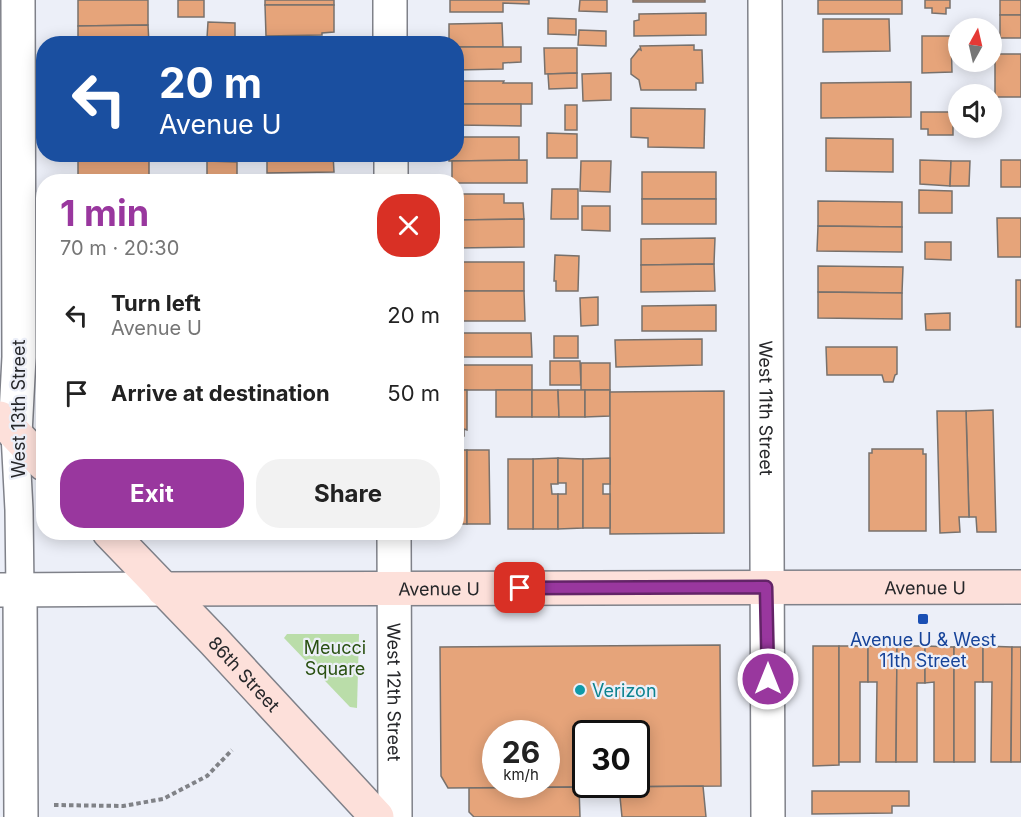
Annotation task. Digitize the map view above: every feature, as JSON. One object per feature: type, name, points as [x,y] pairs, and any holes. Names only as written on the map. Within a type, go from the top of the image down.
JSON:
[{"type":"main road","points":[[8,426],[36,456]]},
{"type":"main road","name":"86th Street","points":[[117,540],[377,817]]},
{"type":"main road","name":"Avenue U","points":[[163,589],[1021,586]]},
{"type":"street","name":"West 13th Street","points":[[18,0],[19,357],[8,426],[19,510],[10,590],[21,817]]},
{"type":"street","points":[[390,0],[390,36]]},
{"type":"street","name":"West 11th Street","points":[[765,0],[768,817]]},
{"type":"street","name":"West 12th Street","points":[[394,540],[395,817]]},
{"type":"street","name":"Avenue U","points":[[10,590],[163,589]]},
{"type":"path","points":[[54,805],[123,806],[163,799],[207,776],[232,750]]},
{"type":"green space","name":"Meucci Square","points":[[287,634],[359,634],[357,708],[350,707],[284,638]]},
{"type":"building","points":[[78,0],[148,0],[148,25],[78,26]]},
{"type":"building","points":[[178,0],[204,0],[204,17],[178,17]]},
{"type":"building","points":[[265,0],[334,0],[334,5],[265,5]]},
{"type":"building","points":[[450,0],[529,0],[529,4],[503,3],[503,12],[450,12]]},
{"type":"building","points":[[580,0],[607,0],[607,12],[579,11]]},
{"type":"building","points":[[633,0],[705,0],[705,2],[633,2]]},
{"type":"building","points":[[818,0],[902,0],[902,14],[818,14]]},
{"type":"building","points":[[925,0],[950,0],[950,8],[946,8],[946,14],[932,13],[932,8],[925,8]]},
{"type":"building","points":[[1000,0],[1021,0],[1021,15],[1000,15]]},
{"type":"building","points":[[265,5],[334,5],[334,32],[322,33],[322,35],[266,36]]},
{"type":"building","points":[[706,13],[706,35],[634,36],[634,21],[639,20],[639,14]]},
{"type":"building","points":[[1000,15],[1021,15],[1021,38],[1002,38],[1002,18]]},
{"type":"building","points":[[548,18],[576,19],[576,35],[548,34]]},
{"type":"building","points":[[823,19],[889,19],[890,51],[823,52]]},
{"type":"building","points":[[208,22],[235,23],[235,36],[207,36]]},
{"type":"building","points":[[502,23],[503,47],[464,47],[464,36],[449,36],[449,24]]},
{"type":"building","points":[[148,25],[149,36],[78,36],[78,26]]},
{"type":"building","points":[[579,30],[606,31],[606,46],[578,45]]},
{"type":"building","points":[[922,36],[948,36],[948,72],[952,72],[922,73]]},
{"type":"building","points":[[694,45],[694,50],[702,50],[703,83],[696,83],[696,90],[641,90],[639,80],[631,74],[631,59],[639,49],[641,50],[640,46]]},
{"type":"building","points":[[464,47],[521,47],[521,62],[503,63],[503,69],[464,70]]},
{"type":"building","points":[[544,48],[577,48],[577,73],[545,74]]},
{"type":"building","points":[[1002,54],[1021,54],[1021,97],[1002,97],[1002,84],[995,84],[995,72],[1002,72]]},
{"type":"building","points":[[577,73],[577,88],[549,89],[548,74]]},
{"type":"building","points":[[611,73],[611,100],[583,101],[582,74]]},
{"type":"building","points":[[464,81],[532,83],[532,104],[464,104]]},
{"type":"building","points":[[911,82],[911,117],[821,118],[821,83]]},
{"type":"building","points":[[464,104],[521,104],[521,126],[464,125]]},
{"type":"building","points":[[565,105],[577,105],[577,130],[565,130]]},
{"type":"building","points":[[631,108],[705,109],[704,148],[648,147],[648,138],[631,137]]},
{"type":"building","points":[[921,112],[948,112],[948,135],[928,135],[928,129],[921,129]]},
{"type":"building","points":[[547,133],[577,134],[577,158],[547,158]]},
{"type":"building","points":[[464,137],[519,137],[519,160],[464,161]]},
{"type":"building","points":[[826,138],[893,139],[893,172],[826,171]]},
{"type":"building","points":[[527,160],[527,183],[464,183],[464,174],[452,174],[452,162]]},
{"type":"building","points":[[920,160],[951,161],[950,186],[920,184]]},
{"type":"building","points":[[1001,160],[1021,160],[1021,187],[1001,187]]},
{"type":"building","points":[[581,161],[611,161],[610,192],[580,191]]},
{"type":"building","points":[[951,161],[970,161],[969,186],[950,186]]},
{"type":"building","points":[[78,162],[149,162],[149,174],[78,174]]},
{"type":"building","points":[[207,162],[237,162],[237,174],[207,174]]},
{"type":"building","points":[[267,162],[333,162],[334,172],[267,173]]},
{"type":"building","points":[[642,172],[716,172],[716,199],[642,199]]},
{"type":"building","points":[[552,189],[578,189],[578,219],[551,219]]},
{"type":"building","points":[[919,190],[952,191],[952,213],[919,213]]},
{"type":"building","points":[[464,194],[504,194],[504,203],[523,203],[524,219],[464,220]]},
{"type":"building","points":[[642,199],[716,199],[716,224],[642,224]]},
{"type":"building","points":[[818,201],[902,202],[902,227],[818,226]]},
{"type":"building","points":[[582,206],[610,206],[610,231],[582,230]]},
{"type":"building","points":[[997,218],[1021,218],[1021,257],[998,257]]},
{"type":"building","points":[[524,219],[524,247],[464,248],[464,220]]},
{"type":"building","points":[[818,226],[902,227],[902,252],[817,251]]},
{"type":"building","points":[[715,238],[714,264],[641,265],[641,239]]},
{"type":"building","points":[[925,242],[951,242],[951,260],[925,259]]},
{"type":"building","points":[[555,255],[579,256],[578,291],[556,291]]},
{"type":"building","points":[[464,262],[524,262],[524,291],[464,291]]},
{"type":"building","points":[[714,264],[715,291],[641,292],[641,265]]},
{"type":"building","points":[[818,266],[903,267],[902,293],[818,292]]},
{"type":"building","points":[[1016,280],[1021,280],[1021,327],[1016,327]]},
{"type":"building","points":[[464,291],[524,291],[525,321],[464,321]]},
{"type":"building","points":[[818,292],[902,293],[902,319],[818,318]]},
{"type":"building","points":[[598,297],[598,325],[581,326],[580,298]]},
{"type":"building","points":[[716,305],[716,331],[642,331],[642,306]]},
{"type":"building","points":[[950,313],[950,330],[926,330],[925,314]]},
{"type":"building","points":[[464,333],[531,333],[532,357],[464,357]]},
{"type":"building","points":[[554,336],[578,336],[578,358],[554,358]]},
{"type":"building","points":[[702,339],[702,365],[616,367],[615,340]]},
{"type":"building","points":[[826,347],[897,347],[897,374],[893,382],[884,382],[882,375],[827,375]]},
{"type":"building","points":[[550,361],[580,361],[581,385],[550,385]]},
{"type":"building","points":[[581,363],[610,363],[610,390],[581,390]]},
{"type":"building","points":[[464,365],[532,365],[532,390],[464,390]]},
{"type":"building","points":[[464,390],[467,390],[467,430],[464,429]]},
{"type":"building","points":[[496,390],[532,390],[532,417],[496,417]]},
{"type":"building","points":[[532,390],[558,390],[559,417],[532,417]]},
{"type":"building","points":[[558,390],[585,390],[585,417],[559,417]]},
{"type":"building","points":[[585,390],[610,390],[610,416],[585,417]]},
{"type":"building","points":[[724,391],[724,533],[610,534],[610,392]]},
{"type":"building","points":[[993,410],[996,532],[977,532],[976,517],[969,517],[966,411]]},
{"type":"building","points":[[937,411],[966,411],[969,517],[959,517],[960,532],[940,533]]},
{"type":"building","points":[[872,449],[923,449],[923,454],[926,454],[926,531],[869,531],[869,453],[872,453]]},
{"type":"building","points":[[464,450],[467,450],[467,524],[464,524]]},
{"type":"building","points":[[467,450],[489,450],[490,524],[467,524]]},
{"type":"building","points":[[558,458],[558,484],[551,484],[552,494],[558,494],[558,529],[533,529],[533,459]]},
{"type":"building","points":[[558,458],[583,459],[583,528],[558,529],[558,494],[566,494],[566,483],[558,483]]},
{"type":"building","points":[[610,458],[610,484],[603,484],[603,494],[610,494],[610,528],[583,528],[583,459]]},
{"type":"building","points":[[508,459],[533,459],[533,529],[508,529]]},
{"type":"building","name":"Verizon","points":[[720,645],[721,786],[650,787],[650,720],[572,720],[572,787],[560,787],[560,720],[482,720],[482,788],[448,788],[441,776],[440,647]]},
{"type":"building","points":[[813,646],[839,646],[839,765],[813,766]]},
{"type":"building","points":[[839,646],[868,646],[868,682],[860,682],[860,762],[839,762]]},
{"type":"building","points":[[868,646],[897,646],[896,762],[876,762],[877,682],[868,682]]},
{"type":"building","points":[[897,646],[925,646],[925,683],[917,683],[917,762],[896,762]]},
{"type":"building","points":[[925,646],[954,647],[954,762],[934,762],[934,682],[925,683]]},
{"type":"building","points":[[983,646],[983,682],[975,682],[975,762],[954,762],[954,647]]},
{"type":"building","points":[[983,646],[1012,647],[1011,762],[991,762],[992,682],[983,682]]},
{"type":"building","points":[[1012,647],[1021,647],[1021,762],[1011,762]]},
{"type":"building","points":[[703,786],[706,817],[622,817],[620,798],[650,798],[650,787]]},
{"type":"building","points":[[560,787],[572,787],[572,798],[579,798],[580,817],[474,817],[469,812],[469,788],[482,788],[482,798],[560,798]]},
{"type":"building","points":[[812,791],[909,791],[909,806],[892,806],[892,813],[812,814]]},
{"type":"place","name":"Avenue U & West 11th Street","points":[[923,619]]},
{"type":"place","name":"Verizon","points":[[580,690]]},
{"type":"route","points":[[520,588],[766,587],[768,679]]}]
